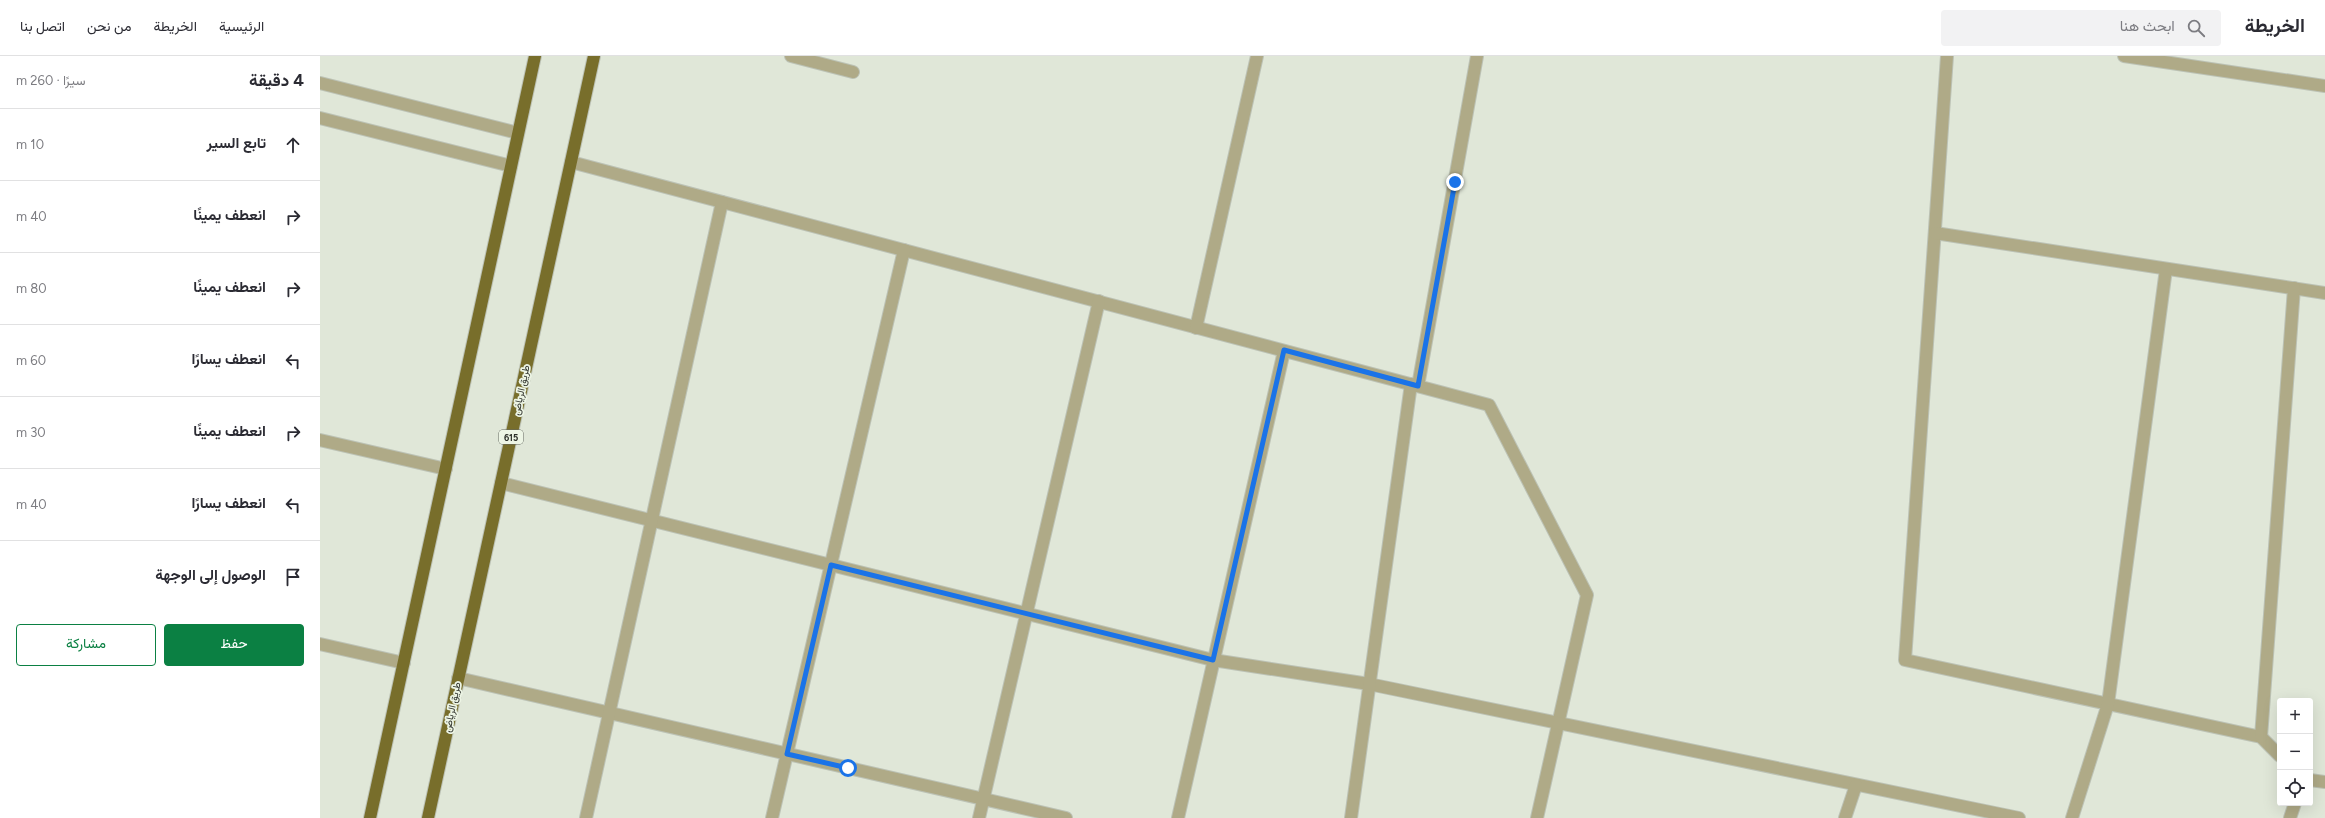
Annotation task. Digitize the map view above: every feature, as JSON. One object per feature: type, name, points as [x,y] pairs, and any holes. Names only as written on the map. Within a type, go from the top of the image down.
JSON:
[{"type":"highway","points":[[370,818],[535,56]]},
{"type":"highway","name":"طريق الرياض","points":[[428,818],[594,56]]},
{"type":"street","points":[[791,56],[853,72]]},
{"type":"street","points":[[1196,328],[1257,56]]},
{"type":"street","points":[[1351,818],[1369,684],[1415,385],[1477,56]]},
{"type":"street","points":[[1947,56],[1905,660],[2261,737],[2277,753]]},
{"type":"street","points":[[2124,56],[2325,86]]},
{"type":"street","points":[[320,83],[518,133]]},
{"type":"street","points":[[320,118],[511,166]]},
{"type":"street","points":[[571,162],[1490,405],[1587,595],[1537,818]]},
{"type":"street","points":[[586,818],[722,202]]},
{"type":"street","points":[[1935,233],[2325,293]]},
{"type":"street","points":[[772,818],[904,250]]},
{"type":"street","points":[[2072,818],[2108,704],[2166,269]]},
{"type":"street","points":[[2261,737],[2294,288]]},
{"type":"street","points":[[979,818],[1099,301]]},
{"type":"street","points":[[1178,818],[1284,350]]},
{"type":"street","points":[[320,440],[446,468]]},
{"type":"street","points":[[501,483],[1213,660],[1369,684],[2018,818]]},
{"type":"street","points":[[320,644],[404,663]]},
{"type":"street","points":[[458,678],[1066,818]]},
{"type":"street","points":[[2313,780],[2325,782]]},
{"type":"street","points":[[1845,818],[1856,785]]},
{"type":"street","points":[[2290,818],[2294,806]]},
{"type":"route","points":[[848,768],[787,754],[831,565],[1213,660],[1284,350],[1418,386],[1455,182]]}]
